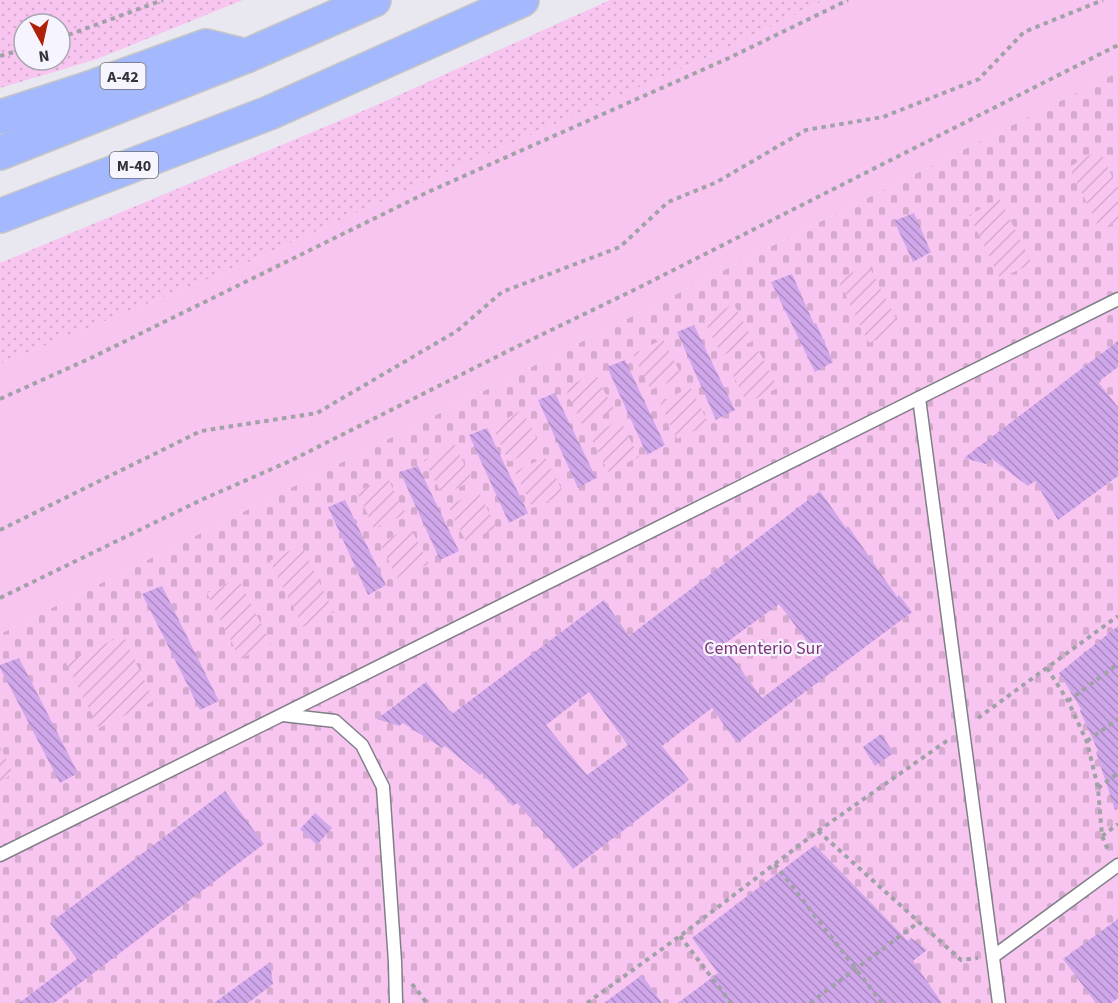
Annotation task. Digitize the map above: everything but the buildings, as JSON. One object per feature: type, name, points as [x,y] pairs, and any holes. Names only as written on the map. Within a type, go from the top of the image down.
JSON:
[{"type":"highway","points":[[0,153],[246,56],[374,0]]},
{"type":"highway","name":"M-40","points":[[0,216],[269,113],[522,0]]},
{"type":"highway","name":"A-42","points":[[0,117],[84,90],[206,46],[246,56]]},
{"type":"lane","points":[[0,855],[1118,299]]},
{"type":"lane","points":[[919,398],[999,1003]]},
{"type":"lane","points":[[282,715],[335,721],[362,745],[383,787],[396,1003]]},
{"type":"lane","points":[[994,956],[1117,865]]},
{"type":"path","points":[[72,34],[163,0]]},
{"type":"path","points":[[0,399],[93,357],[428,192],[729,58],[848,0]]},
{"type":"path","points":[[0,530],[201,431],[317,413],[457,331],[502,292],[620,247],[668,202],[717,182],[806,130],[883,117],[979,79],[1024,32],[1103,0]]},
{"type":"path","points":[[0,598],[201,500],[301,456],[1118,45]]},
{"type":"path","points":[[587,1003],[680,936],[818,831],[964,729],[1118,616]]},
{"type":"path","points":[[1068,701],[1118,664]]},
{"type":"path","points":[[1047,668],[1068,701],[1087,741],[1098,788],[1102,836],[1117,865]]},
{"type":"path","points":[[1087,741],[1118,719]]},
{"type":"path","points":[[1098,788],[1118,774]]},
{"type":"path","points":[[1102,836],[1118,824]]},
{"type":"path","points":[[818,831],[961,960],[994,956]]},
{"type":"path","points":[[775,864],[882,1003]]},
{"type":"path","points":[[810,1003],[919,922]]},
{"type":"path","points":[[680,936],[731,1003]]},
{"type":"green space","points":[[0,0],[243,0],[97,59],[72,66],[72,12],[12,12],[12,72],[54,72],[0,88]]},
{"type":"green space","points":[[610,0],[825,0],[724,50],[240,266],[0,364],[0,263],[370,108]]},
{"type":"green space","points":[[825,0],[1118,0],[1118,72],[0,634],[0,364],[240,266],[724,50]]},
{"type":"green space","name":"Cementerio Sur","points":[[1118,72],[1118,1003],[0,1003],[0,634]]},
{"type":"green space","points":[[1099,150],[1118,188],[1118,222],[1100,230],[1069,167]]},
{"type":"green space","points":[[1000,199],[1032,264],[1000,278],[969,215]]},
{"type":"green space","points":[[868,264],[901,329],[869,343],[838,280]]},
{"type":"green space","points":[[734,304],[753,341],[722,356],[704,320]]},
{"type":"green space","points":[[663,339],[682,376],[651,390],[633,354]]},
{"type":"green space","points":[[759,351],[778,388],[747,403],[729,367]]},
{"type":"green space","points":[[595,373],[614,410],[582,424],[565,388]]},
{"type":"green space","points":[[690,387],[709,424],[677,439],[660,403]]},
{"type":"green space","points":[[522,410],[541,447],[509,462],[492,426]]},
{"type":"green space","points":[[620,420],[639,457],[608,472],[590,436]]},
{"type":"green space","points":[[454,444],[473,481],[442,495],[424,460]]},
{"type":"green space","points":[[545,457],[564,494],[533,508],[515,472]]},
{"type":"green space","points":[[387,477],[406,514],[374,528],[357,492]]},
{"type":"green space","points":[[478,491],[497,528],[466,542],[448,506]]},
{"type":"green space","points":[[410,527],[429,564],[397,578],[380,543]]},
{"type":"green space","points":[[301,545],[334,612],[303,627],[270,561]]},
{"type":"green space","points":[[238,578],[271,644],[240,659],[207,593]]},
{"type":"green space","points":[[123,635],[154,701],[99,728],[66,663]]},
{"type":"green space","points":[[0,746],[13,774],[0,781]]}]
